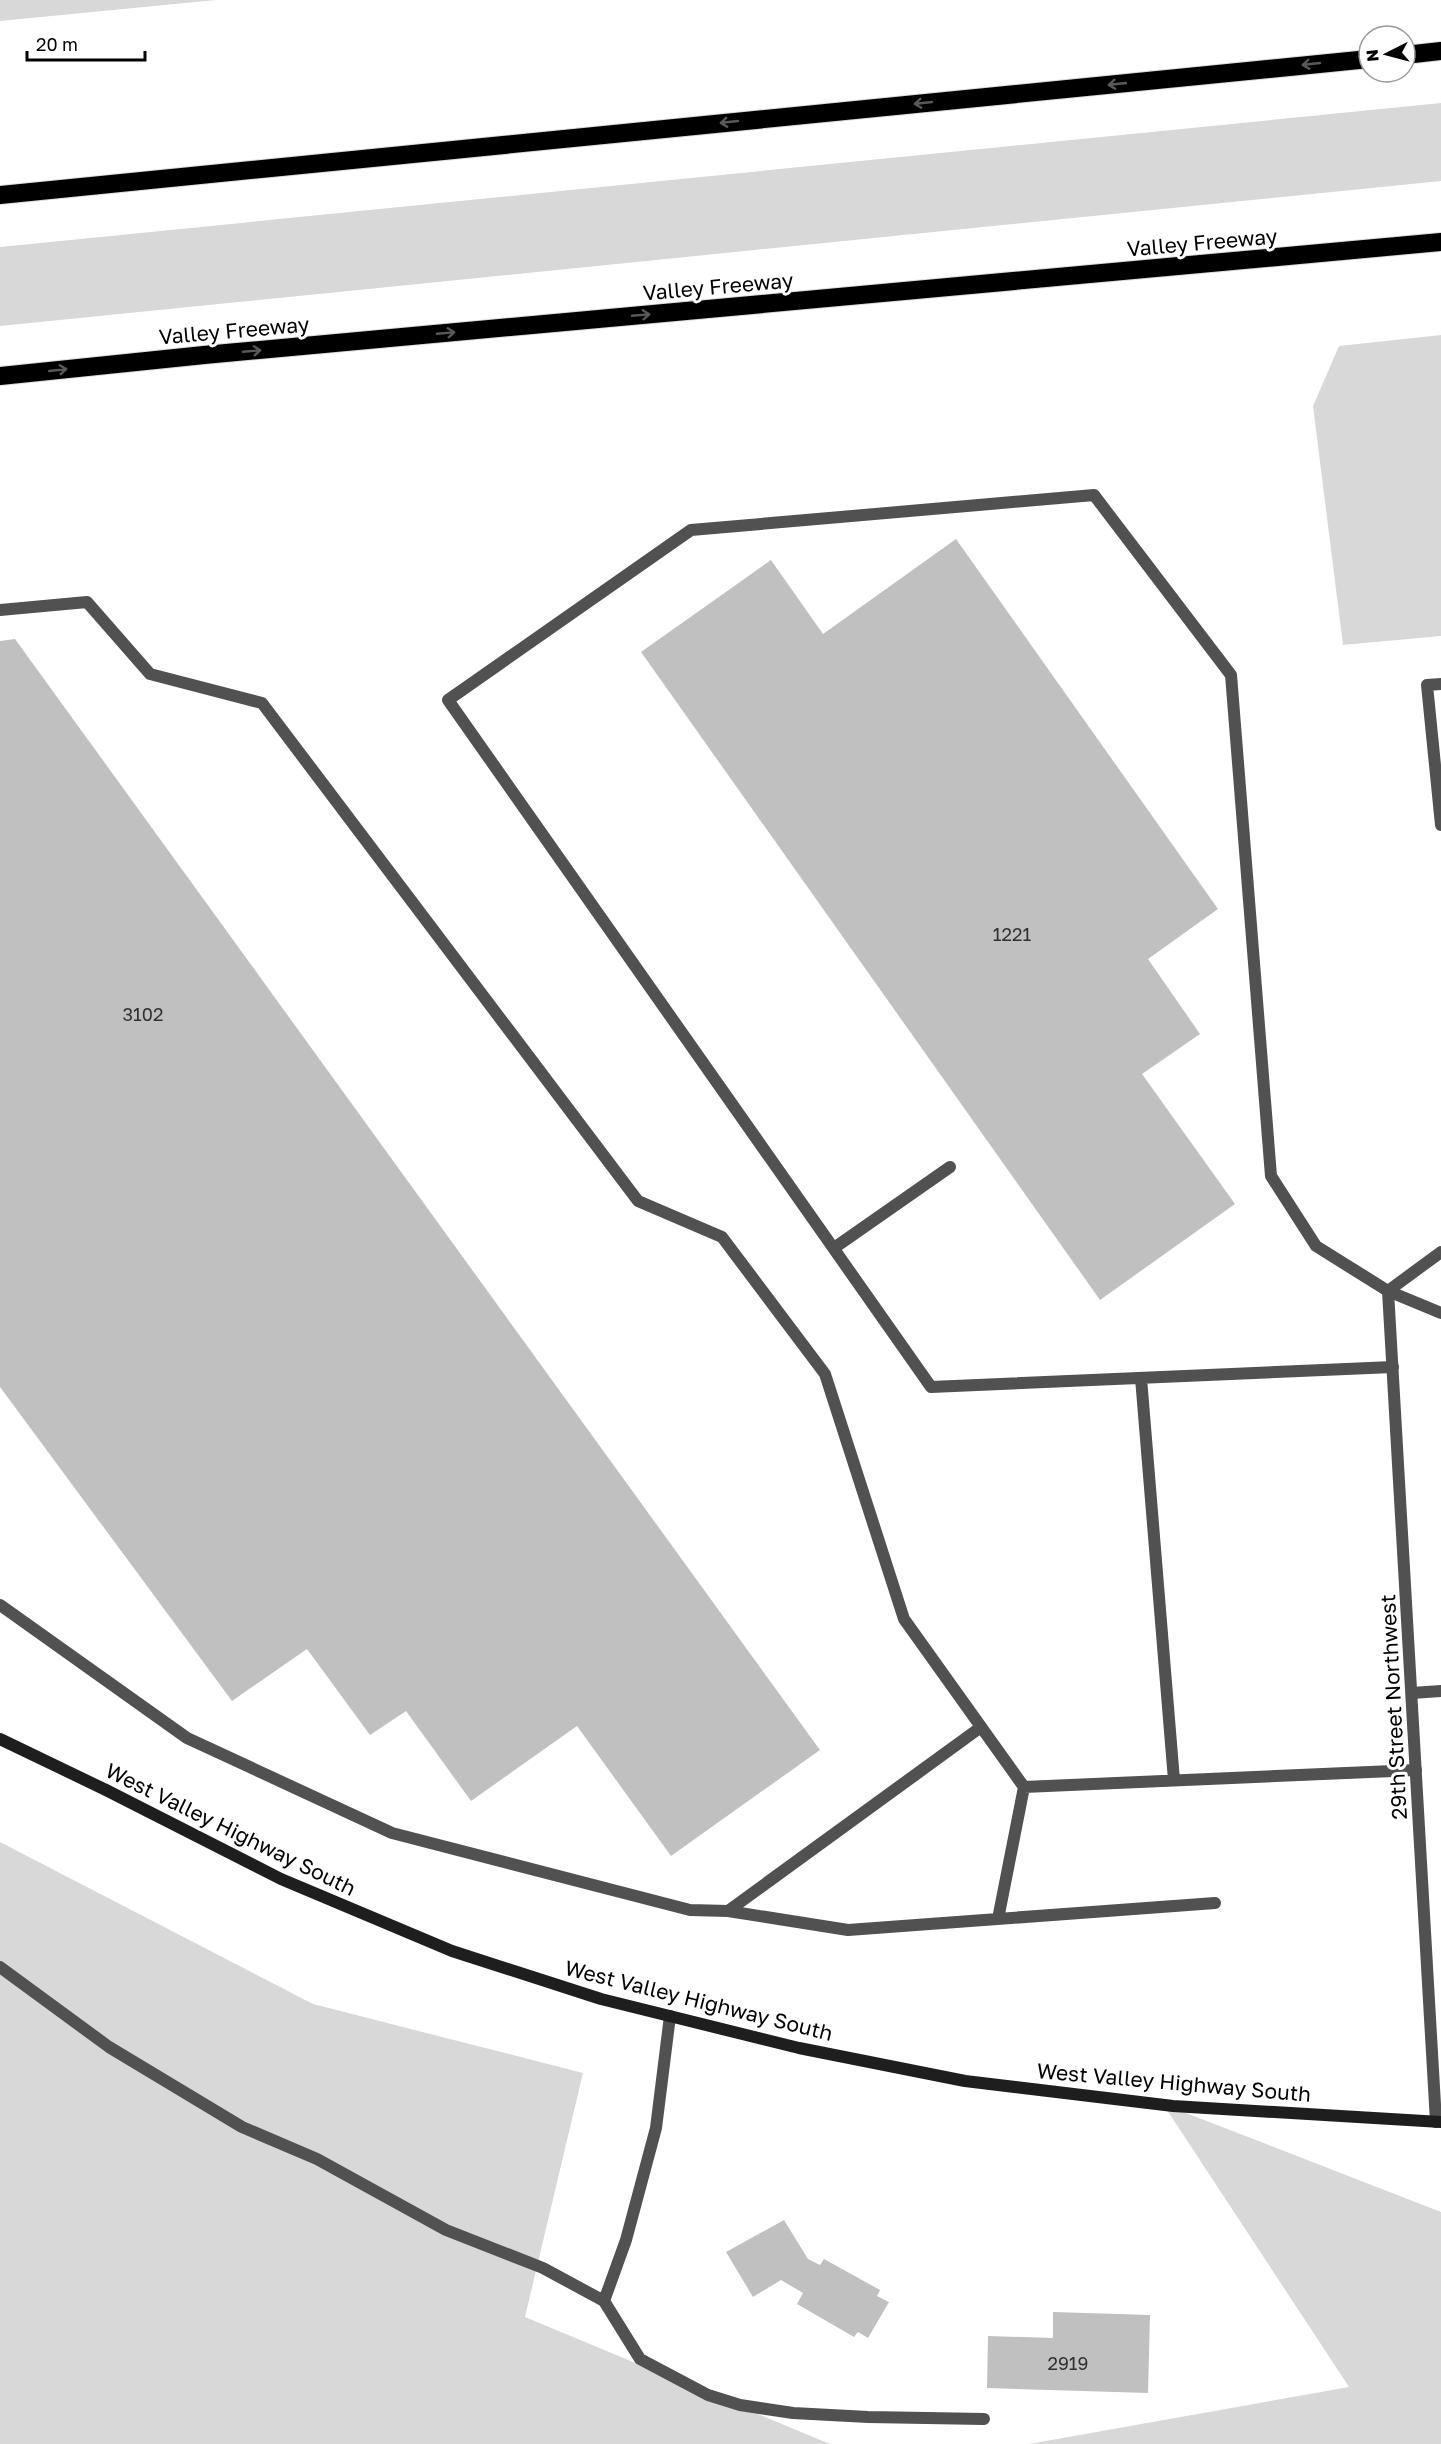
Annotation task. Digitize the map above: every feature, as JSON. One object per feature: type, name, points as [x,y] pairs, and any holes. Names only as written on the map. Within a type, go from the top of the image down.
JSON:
[{"type":"highway","points":[[1417,54],[1441,51]]},
{"type":"highway","points":[[0,195],[1357,59]]},
{"type":"highway","name":"Valley Freeway","points":[[0,376],[204,355],[1441,242]]},
{"type":"main road","name":"West Valley Highway South","points":[[0,1739],[282,1880],[452,1951],[601,1999],[799,2048],[965,2081],[1173,2106],[1439,2122]]},
{"type":"street","points":[[1393,1367],[932,1387],[448,700],[691,530],[1094,495],[1231,675],[1271,1176],[1316,1246],[1388,1291],[1441,1313]]},
{"type":"street","points":[[0,610],[87,602],[150,674],[262,703],[638,1201],[722,1237],[825,1374],[904,1619],[1024,1787],[998,1919]]},
{"type":"street","points":[[1441,684],[1427,686],[1441,825]]},
{"type":"street","points":[[834,1248],[950,1167]]},
{"type":"street","points":[[1388,1291],[1441,1252]]},
{"type":"street","name":"29th Street Northwest","points":[[1388,1291],[1439,2122]]},
{"type":"street","points":[[1141,1378],[1174,1780]]},
{"type":"street","points":[[0,1605],[187,1738],[392,1833],[690,1910],[728,1911],[848,1930],[1215,1903]]},
{"type":"street","points":[[1412,1693],[1441,1691]]},
{"type":"street","points":[[728,1911],[981,1727]]},
{"type":"street","points":[[1024,1787],[1416,1770]]},
{"type":"street","points":[[0,1967],[109,2047],[242,2127],[318,2159],[446,2230],[543,2268],[604,2301],[640,2359],[708,2395],[740,2405],[793,2413],[984,2419]]},
{"type":"street","points":[[604,2301],[626,2240],[656,2128],[670,2016]]},
{"type":"shaded area","points":[[0,0],[216,0],[0,21]]},
{"type":"shaded area","points":[[1441,103],[1441,181],[0,326],[0,247]]},
{"type":"shaded area","points":[[1441,335],[1441,636],[1343,645],[1313,406],[1339,346]]},
{"type":"shaded area","points":[[0,1842],[313,2004],[583,2073],[525,2317],[830,2444],[0,2444]]},
{"type":"shaded area","points":[[1163,2104],[1441,2212],[1441,2444],[1029,2444],[1349,2387]]},
{"type":"building","points":[[956,539],[1218,909],[1148,959],[1200,1034],[1142,1074],[1235,1204],[1100,1300],[641,652],[771,560],[823,634]]},
{"type":"building","points":[[15,639],[820,1750],[671,1856],[577,1726],[471,1801],[406,1711],[370,1735],[307,1649],[232,1701],[0,1387],[0,641]]},
{"type":"building","points":[[784,2220],[808,2259],[820,2265],[824,2259],[880,2290],[877,2296],[889,2302],[868,2338],[858,2332],[854,2337],[797,2304],[803,2293],[781,2280],[753,2297],[726,2252]]},
{"type":"building","points":[[1053,2312],[1150,2315],[1148,2393],[987,2388],[988,2336],[1053,2338]]}]
